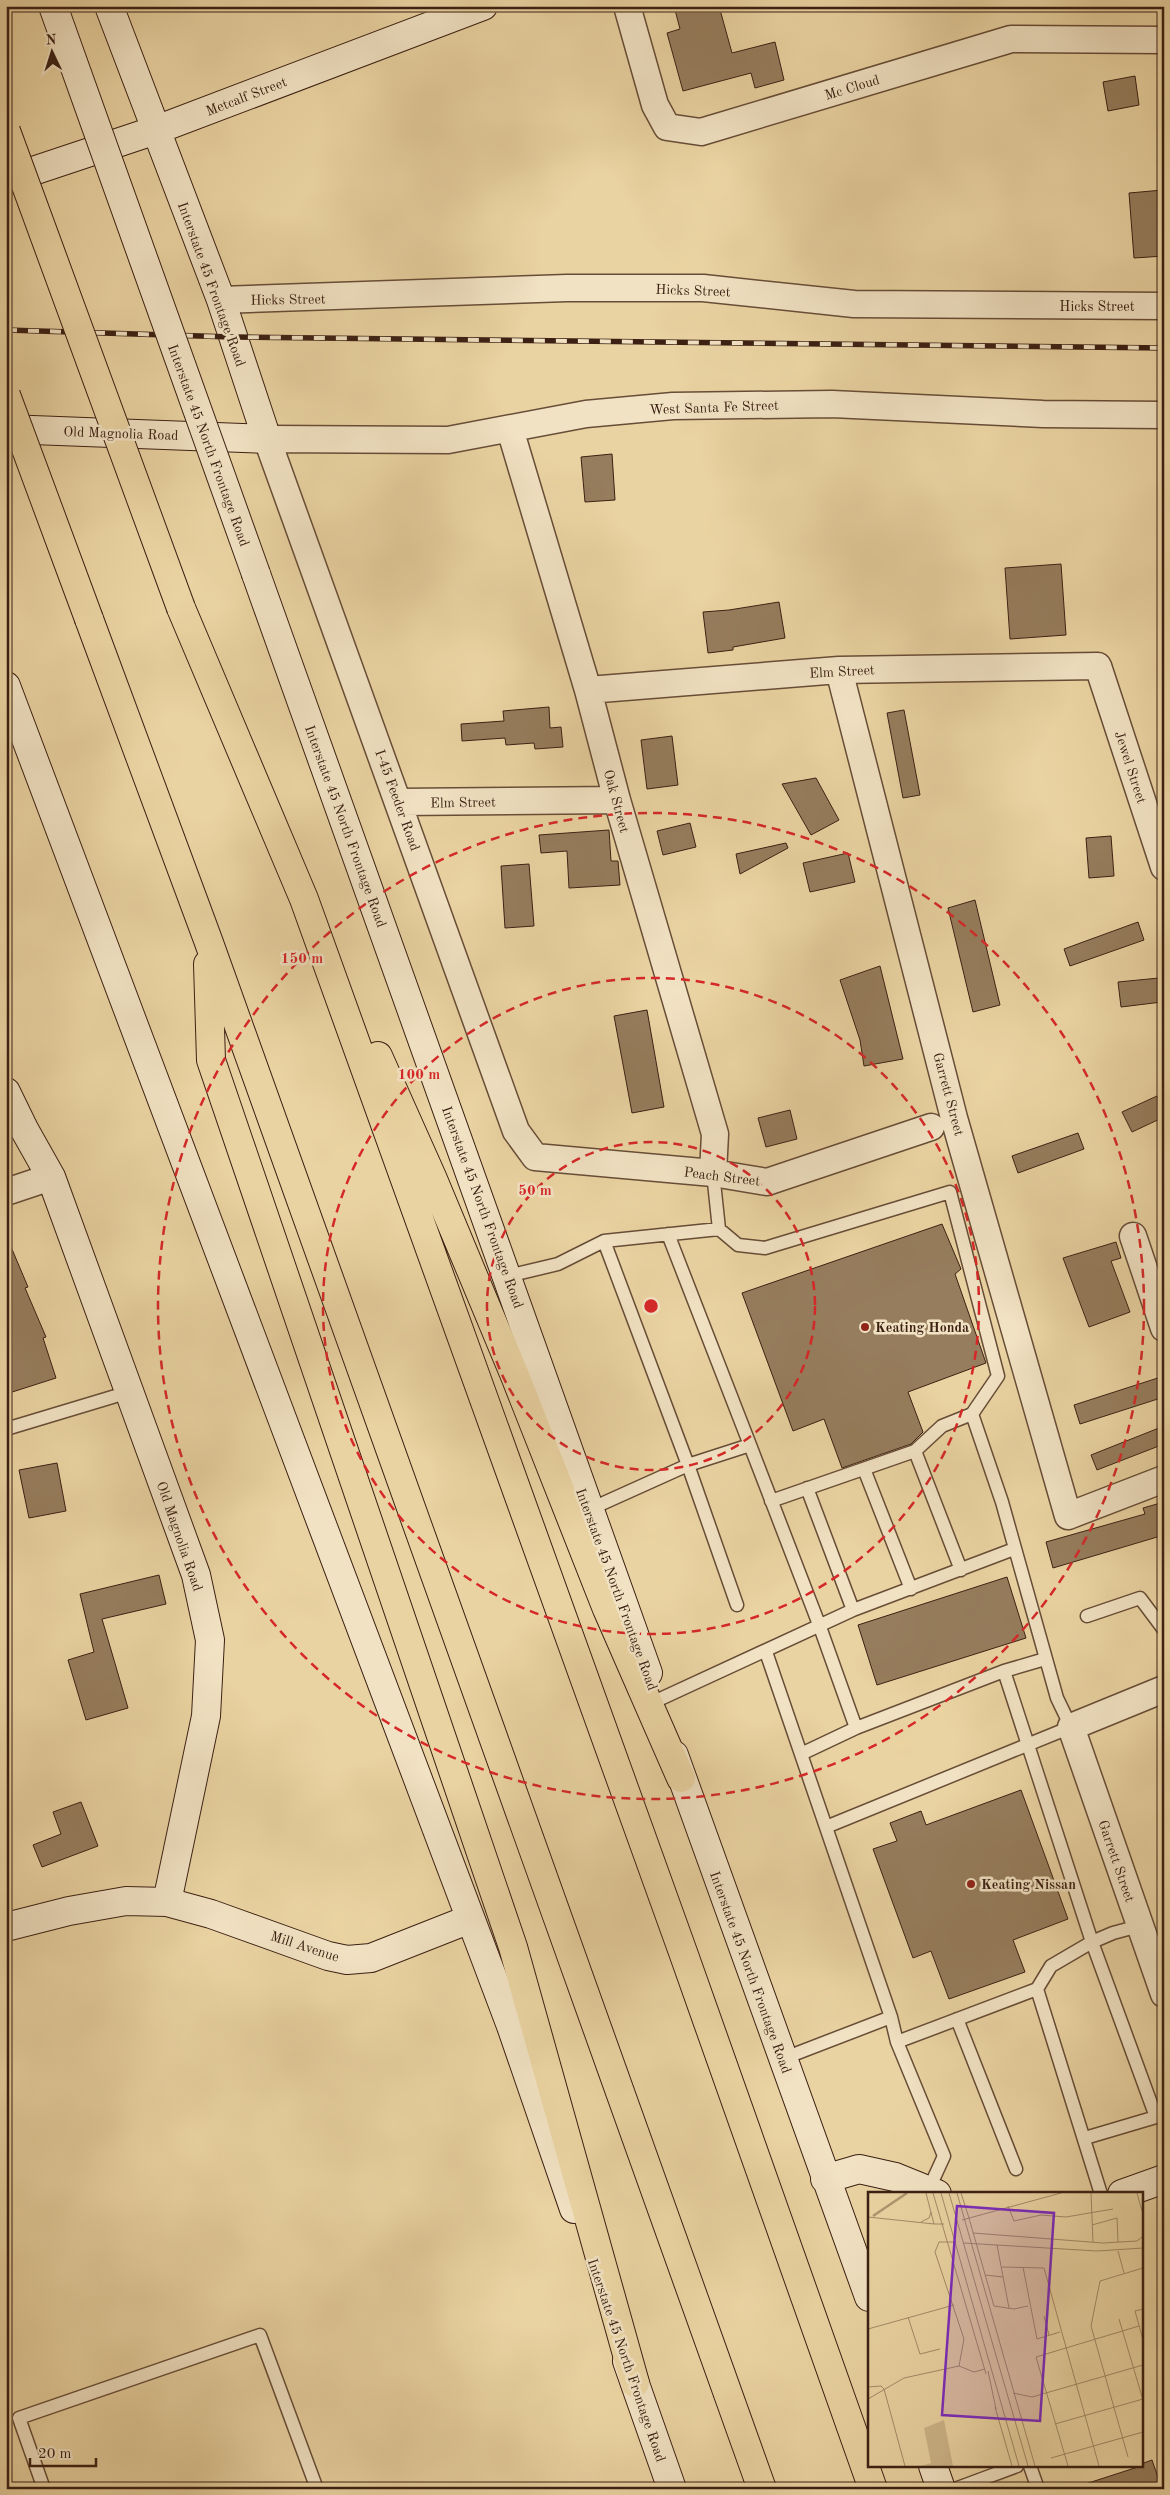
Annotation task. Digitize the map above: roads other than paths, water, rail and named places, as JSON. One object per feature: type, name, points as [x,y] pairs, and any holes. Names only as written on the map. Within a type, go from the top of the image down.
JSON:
[{"type":"highway","points":[[6,131],[182,608],[304,899],[684,1954],[873,2489]]},
{"type":"highway","points":[[6,396],[208,940],[762,2489]]},
{"type":"highway","points":[[304,899],[356,1005],[432,1177],[515,1376],[607,1609],[681,1778]]},
{"type":"highway","points":[[208,940],[211,1060],[514,1947],[634,2383]]},
{"type":"main road","name":"Interstate 45 North Frontage Road","points":[[53,6],[508,1276],[588,1510],[658,1700],[681,1778],[868,2293]]},
{"type":"main road","name":"Interstate 45 Frontage Road","points":[[109,6],[221,300],[266,439]]},
{"type":"main road","name":"Metcalf Street","points":[[6,180],[156,130],[483,6]]},
{"type":"main road","name":"Old Magnolia Road","points":[[6,429],[266,439]]},
{"type":"main road","name":"Interstate 45 North Frontage Road","points":[[6,686],[511,2026],[672,2489]]},
{"type":"main road","name":"Old Magnolia Road","points":[[6,1092],[51,1177],[196,1575],[210,1640],[206,1716],[167,1902]]},
{"type":"main road","points":[[6,1927],[69,1911],[126,1900],[167,1902]]},
{"type":"main road","name":"Mill Avenue","points":[[167,1902],[211,1914],[328,1956],[346,1960],[371,1958],[470,1919]]},
{"type":"main road","points":[[825,2179],[859,2169],[895,2177],[933,2192]]},
{"type":"main road","points":[[1128,2192],[1164,2179]]},
{"type":"main road","points":[[934,2468],[941,2489]]},
{"type":"street","name":"Mc Cloud","points":[[627,6],[655,105],[667,127],[701,132],[1011,39],[1164,40]]},
{"type":"street","name":"Hicks Street","points":[[221,300],[567,288],[693,288],[854,304],[1164,306]]},
{"type":"street","name":"West Santa Fe Street","points":[[266,439],[448,440],[586,414],[683,406],[832,404],[1043,414],[1164,415]]},
{"type":"street","name":"Oak Street","points":[[510,429],[588,690],[617,800],[715,1134],[713,1173]]},
{"type":"street","name":"I-45 Feeder Road","points":[[266,439],[399,802],[516,1132],[534,1157]]},
{"type":"street","name":"Elm Street","points":[[588,690],[839,670],[1098,666]]},
{"type":"street","name":"Jewel Street","points":[[1098,666],[1164,867]]},
{"type":"street","name":"Garrett Street","points":[[839,670],[954,1118],[1068,1516],[1164,1480]]},
{"type":"street","name":"Elm Street","points":[[399,802],[617,800]]},
{"type":"street","name":"Peach Street","points":[[534,1157],[713,1173],[767,1182],[931,1126]]},
{"type":"street","points":[[6,1192],[51,1177]]},
{"type":"street","points":[[1133,1236],[1164,1328]]},
{"type":"street","points":[[1072,1727],[1164,1689]]},
{"type":"street","name":"Garrett Street","points":[[1072,1727],[1164,1994]]},
{"type":"lane","points":[[713,1173],[719,1228],[738,1245],[765,1248],[950,1192],[998,1376],[972,1414],[942,1426],[915,1451],[771,1501]]},
{"type":"lane","points":[[508,1276],[558,1264],[604,1241],[719,1228]]},
{"type":"lane","points":[[668,1234],[820,1627],[856,1728]]},
{"type":"lane","points":[[604,1241],[688,1465],[737,1605]]},
{"type":"lane","points":[[6,1429],[129,1392]]},
{"type":"lane","points":[[826,1827],[1072,1727],[1057,1698],[1002,1502],[972,1414]]},
{"type":"lane","points":[[588,1510],[688,1465],[750,1445]]},
{"type":"lane","points":[[915,1451],[961,1570]]},
{"type":"lane","points":[[864,1469],[911,1589]]},
{"type":"lane","points":[[808,1488],[853,1610]]},
{"type":"lane","points":[[658,1700],[712,1674],[766,1652],[853,1610],[1014,1549]]},
{"type":"lane","points":[[1087,1616],[1140,1598],[1164,1630]]},
{"type":"lane","points":[[766,1652],[891,2017],[897,2042],[944,2156],[933,2192]]},
{"type":"lane","points":[[801,1754],[856,1728],[1004,1671],[1046,1659]]},
{"type":"lane","points":[[1004,1671],[1092,1942],[1156,2117],[1085,2138]]},
{"type":"lane","points":[[897,2042],[1036,1989],[1051,1966],[1092,1942],[1113,1933],[1139,1926]]},
{"type":"lane","points":[[1036,1989],[1085,2138],[1100,2192]]},
{"type":"lane","points":[[782,2059],[891,2017]]},
{"type":"lane","points":[[957,2019],[1016,2169]]},
{"type":"lane","points":[[44,2489],[19,2418],[260,2335],[317,2489]]},
{"type":"lane","points":[[955,2489],[1012,2468]]},
{"type":"lane","points":[[1031,2468],[1038,2489]]},
{"type":"railway","points":[[6,330],[232,337],[1164,348]]},
{"type":"place","name":"Keating Honda","points":[[865,1327]]},
{"type":"place","name":"Keating Nissan","points":[[971,1884]]}]
